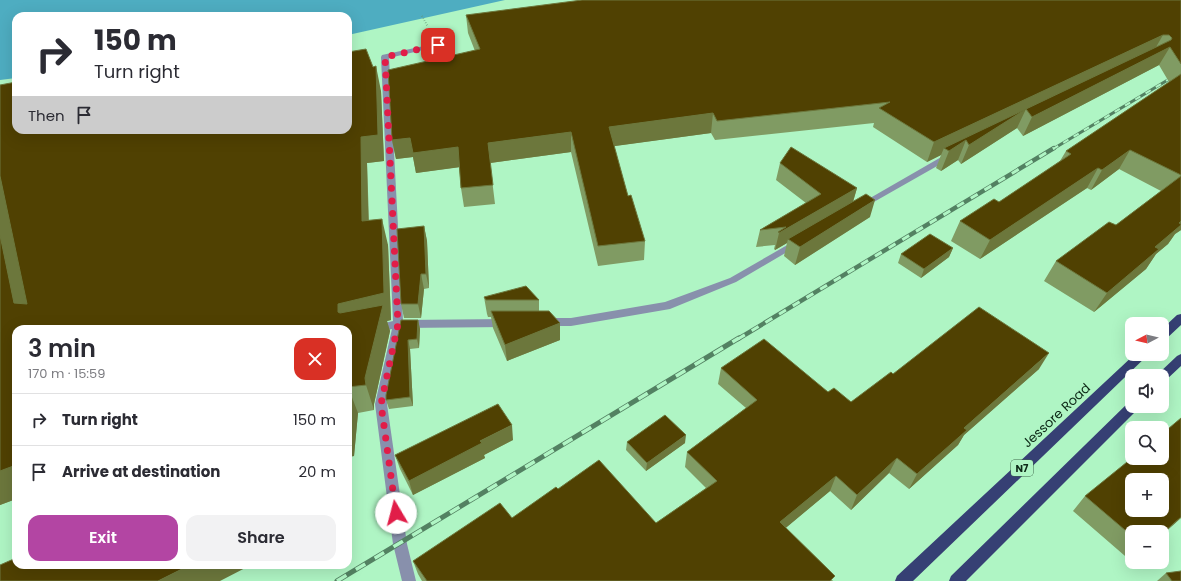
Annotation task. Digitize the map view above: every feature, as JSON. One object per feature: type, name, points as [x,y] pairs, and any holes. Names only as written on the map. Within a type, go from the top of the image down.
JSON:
[{"type":"highway","points":[[1169,329],[1181,318]]},
{"type":"highway","points":[[1169,370],[1181,358]]},
{"type":"highway","name":"Jessore Road","points":[[902,581],[1136,361]]},
{"type":"highway","points":[[956,581],[1126,413]]},
{"type":"street","points":[[408,581],[400,544],[381,404],[398,324],[385,57],[438,45]]},
{"type":"street","points":[[855,209],[958,151]]},
{"type":"street","points":[[539,323],[571,322],[666,306],[733,280],[808,236]]},
{"type":"street","points":[[370,330],[398,324],[516,323]]},
{"type":"water","points":[[0,0],[505,0],[352,34],[352,12],[12,12],[12,78],[0,80]]},
{"type":"building","points":[[582,0],[1181,0],[1181,64],[1170,47],[1032,117],[1026,109],[969,145],[966,140],[949,151],[944,148],[1171,40],[1172,38],[1169,35],[1163,35],[934,142],[879,108],[890,102],[717,121],[713,113],[609,127],[628,196],[631,195],[645,241],[598,246],[571,132],[488,143],[493,185],[461,188],[458,147],[413,153],[410,138],[392,140],[388,70],[480,49],[466,15]]},
{"type":"building","points":[[366,49],[373,67],[376,66],[378,135],[361,137],[362,221],[382,219],[384,293],[338,304],[338,312],[340,313],[383,305],[365,378],[366,385],[352,387],[352,325],[12,325],[12,466],[0,471],[0,235],[14,303],[27,304],[0,176],[0,85],[12,83],[12,134],[352,134],[352,51]]},
{"type":"building","points":[[1181,74],[1181,175],[1130,150],[1102,170],[1098,168],[990,240],[960,221],[994,199],[999,202],[1071,154],[1066,151]]},
{"type":"building","points":[[791,147],[857,188],[779,233],[778,232],[786,227],[760,230],[821,194],[780,163]]},
{"type":"building","points":[[1181,176],[1181,221],[1179,223],[1181,225],[1155,247],[1159,249],[1107,293],[1056,261],[1109,222],[1116,225]]},
{"type":"building","points":[[866,194],[875,200],[800,247],[788,239]]},
{"type":"building","points":[[424,226],[426,274],[421,274],[418,304],[401,304],[397,229]]},
{"type":"building","points":[[930,234],[953,248],[924,269],[901,254]]},
{"type":"building","points":[[526,286],[539,300],[486,300],[484,297]]},
{"type":"building","points":[[979,307],[1049,353],[964,428],[967,430],[917,474],[897,458],[857,495],[836,476],[780,522],[835,576],[830,581],[427,581],[413,561],[500,503],[512,518],[556,487],[558,489],[599,460],[656,523],[717,481],[687,452],[757,400],[721,368],[764,339],[828,392],[834,388],[851,402],[891,372],[893,374]]},
{"type":"building","points":[[491,311],[549,311],[560,323],[505,345]]},
{"type":"building","points":[[401,320],[418,320],[417,339],[408,340],[410,397],[386,400],[386,395]]},
{"type":"building","points":[[498,404],[512,425],[480,441],[482,443],[409,481],[395,455]]},
{"type":"building","points":[[665,415],[686,435],[647,463],[627,442]]},
{"type":"building","points":[[1181,418],[1181,517],[1169,528],[1169,525],[1125,525],[1125,530],[1085,496],[1125,464],[1125,465],[1169,465],[1169,428]]},
{"type":"building","points":[[12,560],[12,569],[182,569],[158,581],[0,581],[0,565]]},
{"type":"building","points":[[1181,571],[1181,581],[1172,581],[1166,573]]},
{"type":"railway","points":[[1053,149],[1181,72]]},
{"type":"railway","points":[[738,339],[1054,148]]},
{"type":"railway","points":[[337,581],[739,338]]},
{"type":"route","points":[[396,513],[381,404],[398,324],[385,57],[438,45]]}]
